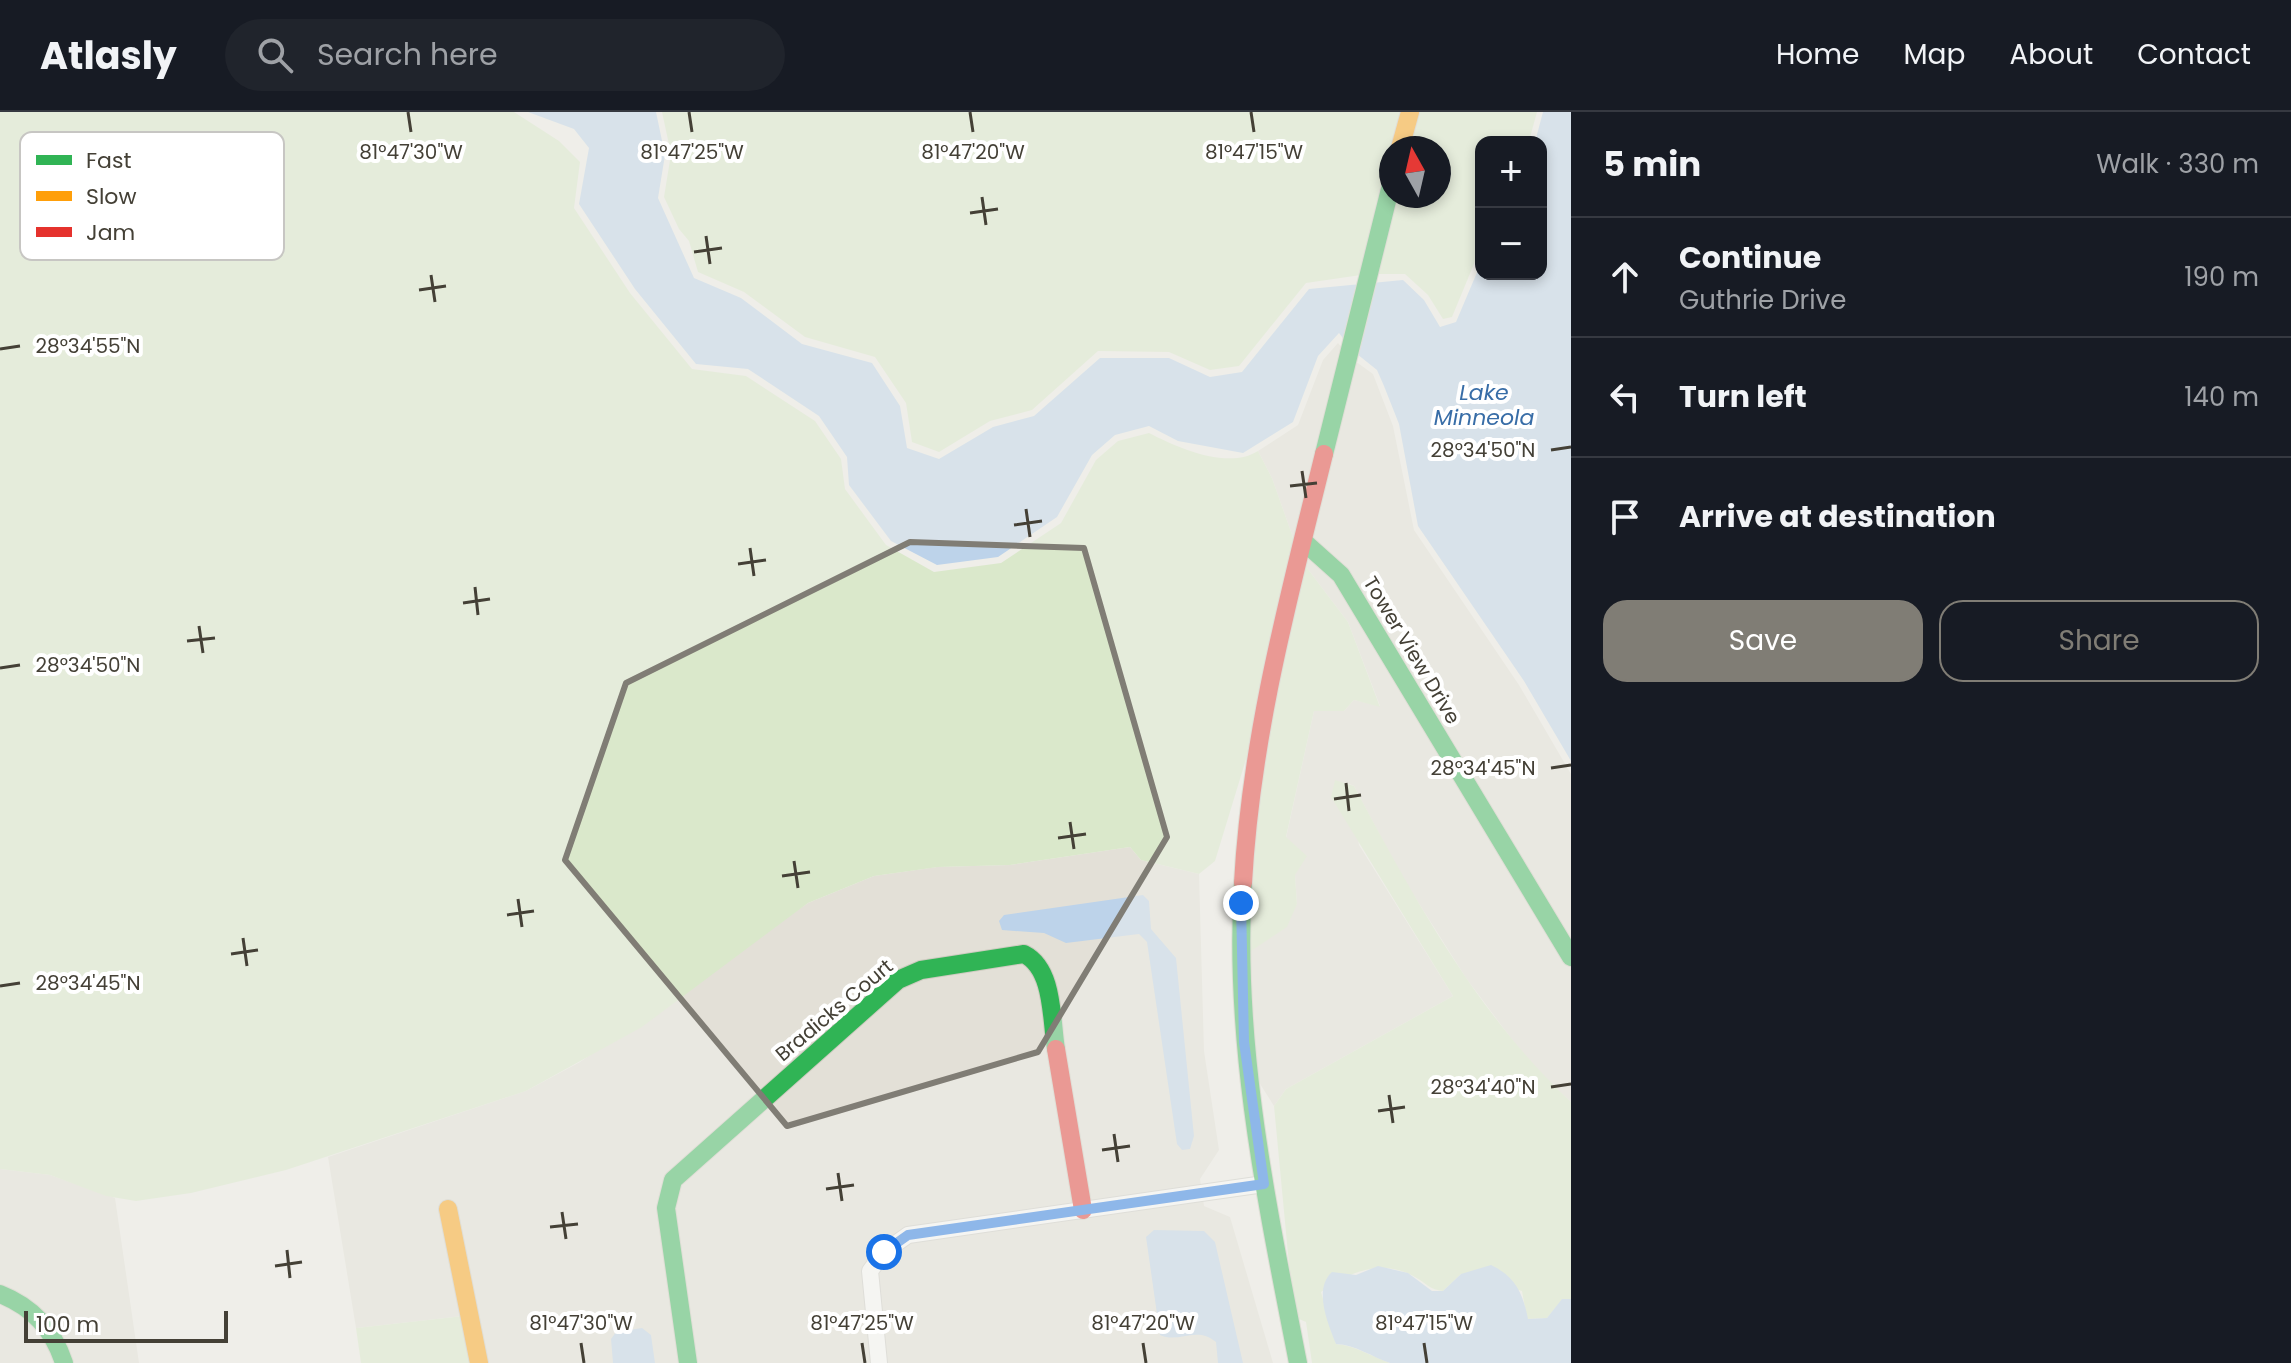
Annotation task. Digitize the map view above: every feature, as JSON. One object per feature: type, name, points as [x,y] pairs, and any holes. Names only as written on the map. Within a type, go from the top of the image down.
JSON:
[{"type":"street","points":[[1403,136],[1410,112]]},
{"type":"street","points":[[1298,1363],[1264,1184],[1244,1042],[1241,966],[1245,841],[1254,757],[1269,678],[1385,208]]},
{"type":"street","name":"Tower View Drive","points":[[1303,541],[1341,575],[1571,957]]},
{"type":"street","name":"Bradicks Court","points":[[688,1363],[666,1208],[673,1180],[898,980],[921,970],[1024,954],[1036,960],[1044,974],[1083,1210]]},
{"type":"street","points":[[879,1363],[870,1271],[884,1252],[908,1235],[1264,1184]]},
{"type":"street","points":[[448,1209],[479,1363]]},
{"type":"street","points":[[0,1294],[39,1317],[51,1333],[64,1363]]},
{"type":"highlighted area","points":[[910,542],[1084,548],[1167,837],[1038,1052],[787,1126],[565,860],[626,683]]},
{"type":"shaded area","points":[[1338,343],[1343,349],[1295,543],[1272,478],[1258,451],[1298,425],[1323,360]]},
{"type":"shaded area","points":[[1355,361],[1373,374],[1393,426],[1414,530],[1519,685],[1571,774],[1571,1102],[1531,1065],[1466,978],[1401,875],[1354,786],[1347,783],[1359,845],[1453,996],[1286,1089],[1274,1106],[1255,1076],[1248,953],[1297,904],[1295,875],[1286,838],[1314,711],[1344,711],[1354,700],[1380,706],[1348,622],[1304,564]]},
{"type":"shaded area","points":[[1130,847],[1141,860],[1199,874],[1204,1051],[1219,1150],[1200,1179],[1204,1206],[1230,1217],[1273,1363],[478,1363],[472,1315],[356,1328],[328,1157],[526,1091],[580,1062],[808,903],[874,876],[937,867],[1010,865]]},
{"type":"shaded area","points":[[0,1169],[50,1175],[115,1198],[139,1363],[0,1363]]},
{"type":"green space","points":[[0,112],[514,112],[559,141],[580,162],[574,208],[630,293],[692,369],[746,376],[815,421],[841,459],[845,489],[886,545],[934,572],[1001,563],[1061,523],[1096,460],[1118,441],[1149,433],[1174,445],[1218,458],[1246,456],[1258,451],[1272,478],[1295,543],[1247,756],[1215,861],[1199,874],[1141,860],[1130,847],[1010,865],[938,867],[874,876],[808,903],[642,1027],[526,1091],[286,1170],[191,1193],[136,1201],[106,1196],[50,1175],[0,1169]]},
{"type":"green space","points":[[662,112],[1402,112],[1396,136],[1379,136],[1379,203],[1361,275],[1306,283],[1239,366],[1210,370],[1169,352],[1098,351],[1032,410],[990,421],[939,452],[912,442],[906,403],[875,357],[805,337],[744,292],[698,272],[689,241],[679,229],[664,197],[671,154]]},
{"type":"green space","points":[[1417,112],[1537,112],[1530,136],[1475,136],[1475,261],[1452,317],[1443,319],[1428,295],[1405,274],[1376,274],[1393,208],[1451,208],[1451,136],[1410,136]]},
{"type":"green space","points":[[1304,564],[1348,622],[1380,707],[1354,700],[1344,711],[1314,711],[1286,837],[1307,856],[1295,875],[1297,904],[1287,927],[1248,953],[1261,759]]},
{"type":"green space","points":[[1335,780],[1354,786],[1424,912],[1477,993],[1537,1068],[1571,1102],[1571,1299],[1562,1300],[1547,1318],[1527,1319],[1522,1291],[1461,1274],[1443,1291],[1431,1288],[1403,1271],[1378,1268],[1354,1273],[1321,1292],[1336,1344],[1390,1363],[1312,1363],[1306,1322],[1299,1319],[1291,1285],[1274,1106],[1286,1089],[1453,996],[1331,797]]},
{"type":"green space","points":[[472,1315],[478,1363],[361,1363],[356,1328]]},
{"type":"water","name":"Lake Minneola","points":[[528,112],[656,112],[665,155],[658,198],[694,278],[741,298],[802,344],[872,363],[900,406],[907,448],[939,459],[993,427],[1034,416],[1100,358],[1169,358],[1210,377],[1242,372],[1309,289],[1403,280],[1424,300],[1440,327],[1456,322],[1475,277],[1475,280],[1547,280],[1547,136],[1537,136],[1543,112],[1571,112],[1571,761],[1524,681],[1418,526],[1399,424],[1384,386],[1377,370],[1352,350],[1339,333],[1318,356],[1293,422],[1243,453],[1178,441],[1149,426],[1115,435],[1092,455],[1057,517],[998,557],[937,565],[891,541],[849,485],[847,457],[819,416],[748,369],[696,364],[635,289],[579,204],[589,148],[574,129]]},
{"type":"water","points":[[1143,895],[1149,901],[1151,929],[1176,958],[1194,1136],[1190,1149],[1182,1150],[1177,1144],[1147,942],[1139,934],[1066,943],[1044,933],[1002,930],[999,921],[1004,915]]},
{"type":"water","points":[[1154,1230],[1204,1231],[1215,1242],[1243,1363],[1218,1363],[1216,1342],[1209,1337],[1174,1338],[1160,1335],[1146,1237]]},
{"type":"water","points":[[1491,1265],[1507,1275],[1517,1287],[1528,1319],[1547,1318],[1562,1299],[1571,1299],[1571,1363],[1390,1363],[1336,1344],[1326,1317],[1323,1297],[1326,1279],[1332,1272],[1356,1275],[1378,1266],[1408,1273],[1432,1291],[1443,1291],[1461,1274]]},
{"type":"water","points":[[642,1328],[651,1335],[655,1363],[613,1363],[611,1339],[616,1332]]},
{"type":"traffic: fast","points":[[1324,454],[1385,208]]},
{"type":"traffic: fast","points":[[1303,541],[1341,575],[1571,957]]},
{"type":"traffic: fast","points":[[1243,883],[1241,944],[1248,1065],[1264,1184],[1298,1363]]},
{"type":"traffic: fast","points":[[688,1363],[666,1208],[673,1180],[898,980],[921,970],[1024,954],[1034,961],[1046,983],[1056,1049]]},
{"type":"traffic: fast","points":[[0,1294],[22,1305],[40,1321],[54,1340],[64,1363]]},
{"type":"traffic: slow","points":[[1403,136],[1410,112]]},
{"type":"traffic: slow","points":[[448,1209],[479,1363]]},
{"type":"traffic: jam","points":[[1243,883],[1254,774],[1273,667],[1324,454]]},
{"type":"traffic: jam","points":[[1056,1049],[1083,1210]]},
{"type":"route","points":[[884,1252],[908,1235],[1264,1184],[1244,1042],[1241,903]]}]
